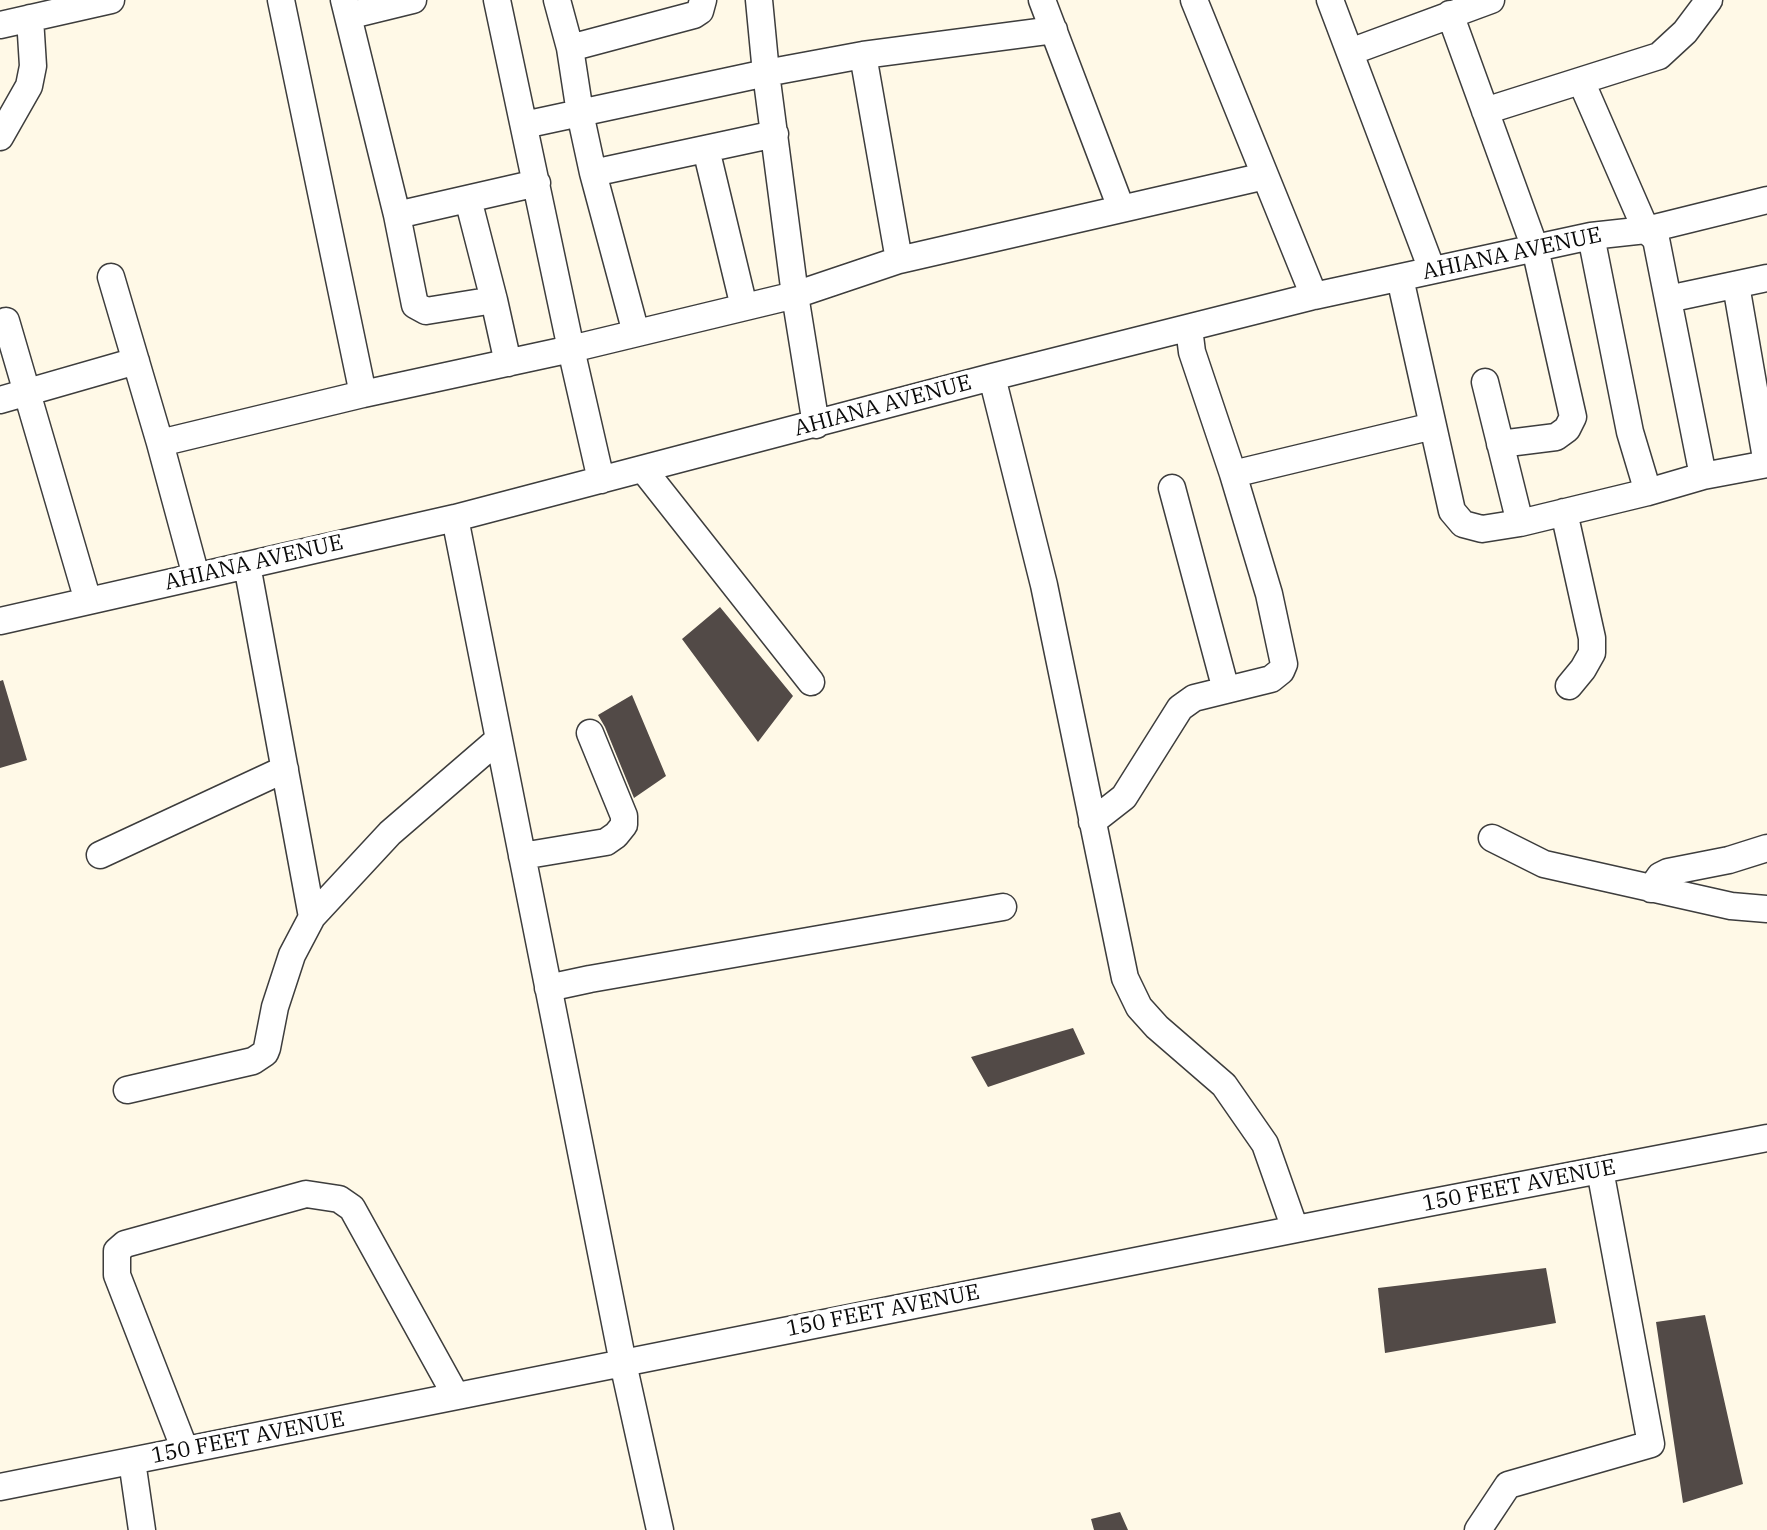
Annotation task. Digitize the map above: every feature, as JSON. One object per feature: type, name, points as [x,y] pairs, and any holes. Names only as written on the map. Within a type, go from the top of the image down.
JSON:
[{"type":"street","points":[[0,25],[37,11],[111,0]]},
{"type":"street","points":[[281,0],[363,394]]},
{"type":"street","points":[[413,0],[346,8],[397,215],[415,305],[426,311],[494,300]]},
{"type":"street","points":[[497,0],[601,480]]},
{"type":"street","points":[[557,0],[570,48],[593,173],[636,333]]},
{"type":"street","points":[[570,48],[694,15],[700,11],[703,0]]},
{"type":"street","points":[[759,0],[795,295],[816,425]]},
{"type":"street","points":[[1042,0],[1121,208]]},
{"type":"street","points":[[1330,0],[1432,270]]},
{"type":"street","points":[[1350,52],[1491,0]]},
{"type":"street","points":[[1485,111],[1659,56],[1685,32],[1709,0]]},
{"type":"street","points":[[1200,2],[1314,296]]},
{"type":"street","points":[[0,137],[29,86],[37,11]]},
{"type":"street","points":[[1450,14],[1535,248],[1573,417],[1567,429],[1556,437],[1500,444]]},
{"type":"street","points":[[524,125],[863,55],[1054,30]]},
{"type":"street","points":[[863,55],[899,260]]},
{"type":"street","points":[[1581,81],[1646,230],[1656,239],[1703,476]]},
{"type":"street","points":[[593,173],[775,134]]},
{"type":"street","points":[[706,149],[744,307]]},
{"type":"street","points":[[160,443],[795,295],[899,260],[1265,176]]},
{"type":"street","points":[[397,215],[537,183]]},
{"type":"street","points":[[468,199],[508,363]]},
{"type":"street","name":"AHIANA AVENUE","points":[[0,621],[455,518],[1314,296],[1591,236],[1646,230],[1767,200]]},
{"type":"street","points":[[1591,236],[1630,432],[1648,492]]},
{"type":"street","points":[[111,277],[196,576]]},
{"type":"street","points":[[1400,278],[1452,511],[1463,524],[1482,529],[1520,523],[1703,476],[1767,464],[1736,285]]},
{"type":"street","points":[[1668,299],[1767,278]]},
{"type":"street","points":[[6,321],[88,601]]},
{"type":"street","points":[[1092,822],[1124,797],[1180,708],[1194,698],[1271,679],[1284,664],[1269,594],[1192,352],[1189,328]]},
{"type":"street","points":[[0,400],[136,361]]},
{"type":"street","points":[[992,377],[1044,585],[1125,978],[1139,1007],[1157,1027],[1224,1085],[1265,1144],[1295,1229]]},
{"type":"street","points":[[1485,382],[1520,523]]},
{"type":"street","points":[[1233,474],[1433,426]]},
{"type":"street","points":[[643,469],[811,682]]},
{"type":"street","points":[[1172,488],[1226,690]]},
{"type":"street","points":[[1564,512],[1592,638],[1592,653],[1569,686]]},
{"type":"street","points":[[455,518],[623,1363],[660,1530]]},
{"type":"street","points":[[247,565],[312,917]]},
{"type":"street","points":[[522,856],[606,842],[624,825],[624,816],[590,733]]},
{"type":"street","points":[[127,1090],[253,1061],[265,1053],[275,1007],[292,955],[312,917],[390,833],[499,739]]},
{"type":"street","points":[[100,855],[285,769]]},
{"type":"street","points":[[1492,838],[1544,864],[1731,906],[1767,909]]},
{"type":"street","points":[[1651,889],[1660,876],[1668,872],[1729,860],[1767,848]]},
{"type":"street","points":[[548,988],[1003,907]]},
{"type":"street","name":"150 FEET AVENUE","points":[[0,1487],[1767,1138]]},
{"type":"street","points":[[1478,1530],[1508,1485],[1651,1444],[1600,1170]]},
{"type":"street","points":[[185,1450],[117,1275],[117,1251],[125,1244],[306,1194],[339,1199],[352,1208],[456,1396]]},
{"type":"street","points":[[132,1461],[142,1530]]},
{"type":"building","points":[[720,607],[793,696],[758,742],[682,639]]},
{"type":"building","points":[[3,680],[27,760],[0,768],[0,681]]},
{"type":"building","points":[[632,695],[666,776],[634,798],[598,715]]},
{"type":"building","points":[[1073,1028],[1085,1054],[988,1087],[971,1057]]},
{"type":"building","points":[[1546,1268],[1556,1323],[1385,1353],[1378,1288]]},
{"type":"building","points":[[1705,1315],[1743,1484],[1683,1503],[1656,1322]]},
{"type":"building","points":[[1120,1512],[1128,1530],[1094,1530],[1091,1519]]}]
